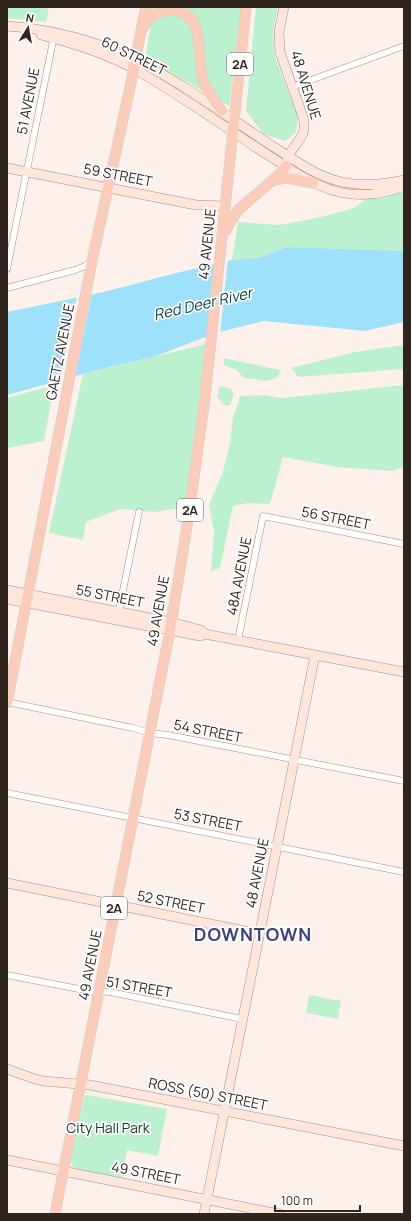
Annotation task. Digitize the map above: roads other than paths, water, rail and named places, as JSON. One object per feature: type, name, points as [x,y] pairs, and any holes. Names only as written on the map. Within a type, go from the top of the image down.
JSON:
[{"type":"main road","name":"GAETZ AVENUE","points":[[7,702],[92,261],[109,187],[146,7]]},
{"type":"main road","name":"49 AVENUE","points":[[55,1214],[150,733],[194,486],[205,398],[246,7]]},
{"type":"main road","points":[[141,31],[150,18],[160,12],[172,10],[185,14],[192,22],[199,41],[202,76],[209,92],[222,111]]},
{"type":"main road","points":[[222,237],[230,220],[238,210],[281,173],[286,166]]},
{"type":"main road","points":[[270,182],[287,178],[313,183]]},
{"type":"street","name":"48 AVENUE","points":[[284,7],[280,27],[279,45],[282,60],[303,117],[305,128],[302,138],[288,156],[286,166]]},
{"type":"street","name":"60 STREET","points":[[9,26],[54,36],[92,42],[118,52],[153,69],[222,111],[234,121],[310,170],[330,179],[366,189]]},
{"type":"street","name":"60 STREET","points":[[54,36],[106,56],[137,70],[313,183],[341,192],[366,189]]},
{"type":"street","name":"51 AVENUE","points":[[7,269],[54,36]]},
{"type":"street","points":[[292,87],[404,46]]},
{"type":"street","name":"59 STREET","points":[[7,168],[196,205],[224,206]]},
{"type":"street","points":[[366,189],[404,180]]},
{"type":"street","points":[[366,189],[385,192],[404,186]]},
{"type":"street","points":[[7,287],[75,270],[86,266],[92,261]]},
{"type":"street","points":[[118,616],[139,512]]},
{"type":"street","name":"56 STREET","points":[[263,516],[404,544]]},
{"type":"street","name":"48A AVENUE","points":[[238,640],[263,516]]},
{"type":"street","name":"55 STREET","points":[[7,590],[26,598],[170,626],[200,636],[205,634],[404,672]]},
{"type":"street","name":"55 STREET","points":[[7,599],[26,598]]},
{"type":"street","name":"48 AVENUE","points":[[204,1214],[315,655]]},
{"type":"street","name":"54 STREET","points":[[7,702],[133,728],[150,733],[168,735],[404,781]]},
{"type":"street","name":"53 STREET","points":[[7,793],[404,872]]},
{"type":"street","name":"52 STREET","points":[[7,883],[260,934]]},
{"type":"street","name":"51 STREET","points":[[7,975],[88,991],[110,992],[242,1019]]},
{"type":"street","name":"ROSS (50) STREET","points":[[7,1069],[38,1080],[80,1084],[404,1146]]},
{"type":"street","name":"49 STREET","points":[[7,1160],[279,1214]]},
{"type":"water","name":"Red Deer River","points":[[287,247],[404,251],[404,322],[365,331],[264,321],[219,332],[156,356],[7,395],[7,312],[104,292],[232,260],[258,258]]},
{"type":"district","name":"DOWNTOWN","points":[[253,935]]},
{"type":"park label","name":"City Hall Park","points":[[108,1128]]}]
